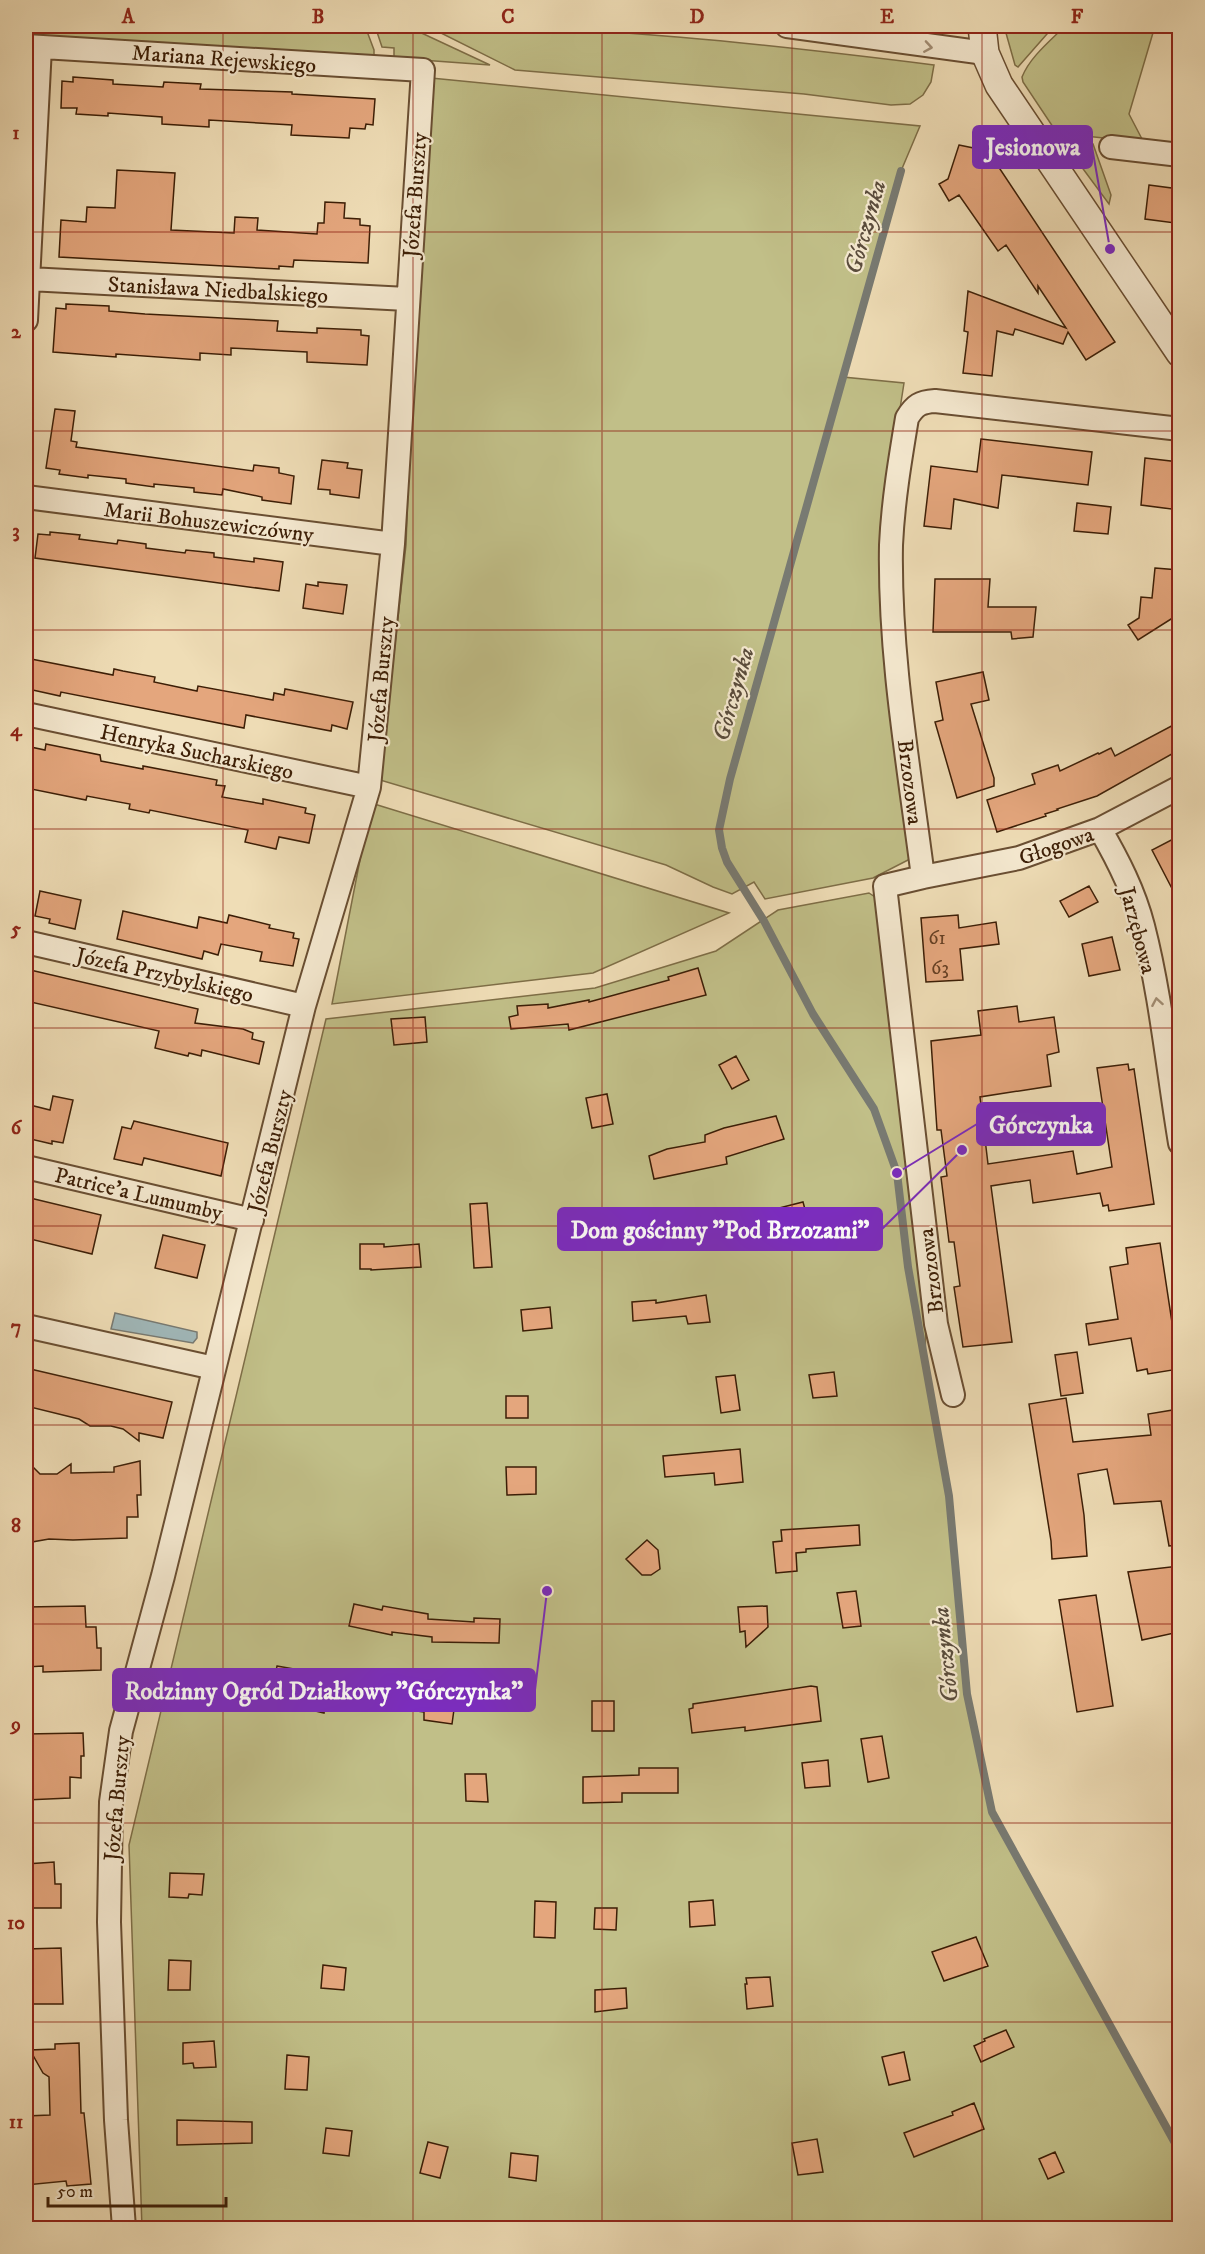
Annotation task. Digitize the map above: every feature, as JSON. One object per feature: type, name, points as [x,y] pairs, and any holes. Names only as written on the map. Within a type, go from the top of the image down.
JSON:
[{"type":"street","points":[[788,26],[985,53]]},
{"type":"street","points":[[982,26],[985,53],[999,85],[1179,353]]},
{"type":"street","points":[[26,320],[32,46]]},
{"type":"street","name":"Mariana Rejewskiego","points":[[32,46],[423,70]]},
{"type":"street","name":"Józefa Burszty","points":[[124,2229],[116,2120],[110,1934],[111,1802],[121,1731],[163,1576],[304,1006],[369,787],[393,544],[423,70]]},
{"type":"street","points":[[1111,147],[1179,155]]},
{"type":"street","name":"Stanisława Niedbalskiego","points":[[28,279],[407,299]]},
{"type":"street","name":"Brzozowa","points":[[953,1395],[936,1324],[885,886],[923,877],[898,680],[891,579],[893,508],[907,418],[914,407],[921,402],[935,401],[1179,429]]},
{"type":"street","name":"Marii Bohuszewiczówny","points":[[26,497],[393,544]]},
{"type":"street","name":"Henryka Sucharskiego","points":[[26,714],[369,787]]},
{"type":"street","name":"Głogowa","points":[[923,877],[1019,858],[1100,829],[1179,787]]},
{"type":"street","name":"Jarzębowa","points":[[1100,829],[1122,867],[1143,925],[1158,1004],[1179,1143]]},
{"type":"street","name":"Józefa Przybylskiego","points":[[26,942],[304,1006]]},
{"type":"street","name":"Patrice'a Lumumby","points":[[26,1167],[252,1220]]},
{"type":"street","points":[[26,1326],[214,1368]]},
{"type":"shaded area","points":[[26,26],[365,26],[374,50],[374,57],[26,36]]},
{"type":"shaded area","points":[[375,26],[400,26],[413,29],[490,65],[394,58],[394,48],[382,47]]},
{"type":"shaded area","points":[[427,26],[617,32],[744,43],[934,65],[931,82],[923,95],[910,104],[891,105],[804,94],[515,70]]},
{"type":"shaded area","points":[[1004,26],[1054,26],[1018,67],[1015,65]]},
{"type":"shaded area","points":[[1065,26],[1155,26],[1129,114],[1142,139],[1141,142],[1057,133],[1023,82],[1022,77],[1030,63]]},
{"type":"shaded area","points":[[431,78],[920,126],[901,171],[843,377],[904,383],[886,499],[910,859],[873,878],[765,899],[754,882],[732,894],[666,865],[380,780],[406,545],[415,293]]},
{"type":"shaded area","points":[[1061,139],[1093,144],[1111,195],[1109,204]]},
{"type":"shaded area","points":[[371,803],[729,913],[593,973],[332,1004]]},
{"type":"shaded area","points":[[869,893],[875,897],[926,1320],[925,1362],[949,1496],[967,1694],[992,1812],[1179,2152],[1179,2228],[142,2228],[129,1845],[326,1019],[595,988],[716,951],[778,910]]},
{"type":"water","points":[[115,1313],[197,1332],[197,1338],[193,1343],[111,1329]]},
{"type":"building","points":[[73,77],[113,80],[113,84],[163,87],[164,82],[201,84],[200,89],[292,92],[292,94],[375,99],[373,125],[366,124],[365,129],[350,128],[349,138],[291,135],[292,125],[209,120],[209,127],[162,124],[162,117],[108,113],[108,116],[76,114],[77,108],[61,108],[62,81],[73,82]]},
{"type":"building","points":[[959,145],[988,151],[1115,342],[1086,360],[1068,332],[1063,344],[1015,329],[1013,335],[997,331],[992,376],[963,373],[968,332],[964,331],[968,291],[1066,328],[1038,286],[1038,293],[1006,245],[998,251],[959,195],[949,201],[939,184],[948,179]]},
{"type":"building","points":[[117,170],[175,173],[171,230],[234,233],[235,217],[258,218],[257,230],[317,234],[318,223],[324,223],[325,202],[345,203],[344,218],[360,219],[360,225],[370,226],[368,263],[294,260],[293,267],[279,266],[279,269],[59,257],[61,220],[86,222],[87,207],[115,208]]},
{"type":"building","points":[[1149,185],[1179,189],[1179,218],[1176,217],[1175,223],[1145,219]]},
{"type":"building","points":[[66,304],[109,306],[109,311],[145,314],[278,321],[277,331],[317,333],[317,328],[361,330],[361,335],[369,336],[367,365],[307,362],[307,352],[231,348],[231,355],[200,353],[200,360],[53,352],[56,308],[66,309]]},
{"type":"building","points":[[55,409],[75,411],[71,441],[77,442],[76,447],[253,471],[254,465],[279,468],[279,473],[294,476],[291,504],[262,500],[262,497],[223,489],[222,495],[194,492],[194,488],[154,484],[154,487],[126,483],[126,479],[88,475],[88,478],[59,474],[60,470],[46,468]]},
{"type":"building","points":[[981,439],[1092,452],[1088,485],[1002,475],[998,508],[954,499],[951,529],[924,526],[931,466],[977,472]]},
{"type":"building","points":[[1145,458],[1179,462],[1179,510],[1141,505]]},
{"type":"building","points":[[322,460],[348,463],[347,468],[362,470],[359,498],[330,494],[330,490],[318,489]]},
{"type":"building","points":[[1077,503],[1111,507],[1108,534],[1074,531]]},
{"type":"building","points":[[50,532],[80,535],[79,539],[117,544],[118,540],[146,544],[146,548],[185,553],[186,550],[214,553],[214,557],[254,562],[254,558],[283,562],[279,591],[35,558],[38,534],[50,535]]},
{"type":"building","points":[[1155,568],[1179,570],[1179,614],[1138,640],[1128,625],[1139,618],[1141,597],[1152,598]]},
{"type":"building","points":[[935,579],[990,579],[988,607],[1036,607],[1033,637],[1012,639],[1011,632],[933,632]]},
{"type":"building","points":[[318,582],[347,585],[343,614],[303,608],[306,584],[318,586]]},
{"type":"building","points":[[26,658],[113,675],[114,669],[155,677],[154,682],[197,691],[198,686],[273,700],[274,693],[284,695],[285,689],[353,702],[347,729],[332,725],[331,731],[246,715],[244,728],[61,692],[60,696],[28,689]]},
{"type":"building","points":[[983,672],[989,700],[971,704],[994,778],[994,786],[957,798],[935,722],[943,720],[936,682]]},
{"type":"building","points":[[1179,722],[1179,750],[1097,796],[997,832],[987,800],[1035,784],[1032,774],[1058,765],[1060,771],[1111,748],[1115,756]]},
{"type":"building","points":[[46,744],[100,755],[101,761],[143,769],[143,766],[217,780],[216,785],[225,786],[222,797],[263,804],[263,799],[306,808],[305,813],[315,815],[309,843],[279,837],[276,849],[245,842],[248,830],[150,810],[149,813],[129,809],[130,804],[87,796],[86,800],[26,788],[26,746],[45,750]]},
{"type":"building","points":[[1179,836],[1179,902],[1152,850]]},
{"type":"building","points":[[1089,886],[1098,902],[1069,917],[1060,901]]},
{"type":"building","points":[[40,891],[81,900],[75,929],[49,923],[50,919],[35,916]]},
{"type":"building","points":[[123,911],[197,928],[199,917],[227,923],[229,915],[270,925],[269,928],[294,933],[293,938],[299,939],[293,966],[260,961],[262,952],[221,944],[218,955],[204,951],[202,959],[117,939]]},
{"type":"building","points":[[958,915],[959,928],[996,922],[999,944],[960,949],[963,980],[926,982],[921,918]]},
{"type":"building","points":[[1112,937],[1120,970],[1089,976],[1082,944]]},
{"type":"building","points":[[698,968],[706,995],[569,1030],[568,1024],[511,1029],[509,1017],[518,1015],[517,1006],[548,1004],[548,1008],[589,1000],[589,1002],[669,980],[668,977]]},
{"type":"building","points":[[26,969],[198,1009],[195,1023],[243,1029],[253,1033],[252,1039],[264,1042],[259,1064],[202,1050],[201,1056],[189,1053],[188,1056],[155,1048],[159,1031],[26,1001]]},
{"type":"building","points":[[1017,1006],[1019,1022],[1054,1017],[1059,1052],[1047,1055],[1051,1086],[980,1097],[988,1164],[1073,1151],[1077,1174],[1112,1167],[1097,1068],[1128,1064],[1129,1070],[1134,1069],[1154,1204],[1109,1211],[1108,1205],[1103,1206],[1100,1193],[1033,1203],[1030,1180],[991,1186],[1012,1342],[963,1347],[954,1287],[960,1286],[954,1242],[949,1242],[941,1177],[947,1176],[941,1130],[937,1130],[931,1041],[981,1035],[978,1011]]},
{"type":"building","points":[[425,1017],[427,1042],[394,1045],[391,1019]]},
{"type":"building","points":[[736,1056],[749,1080],[732,1089],[719,1065]]},
{"type":"building","points":[[607,1094],[613,1124],[592,1128],[586,1098]]},
{"type":"building","points":[[53,1096],[73,1100],[63,1143],[52,1141],[52,1144],[26,1138],[26,1104],[50,1110]]},
{"type":"building","points":[[776,1116],[784,1139],[726,1157],[727,1164],[654,1179],[649,1156],[667,1149],[705,1142],[705,1135],[724,1128]]},
{"type":"building","points":[[134,1121],[228,1143],[221,1176],[144,1158],[142,1165],[114,1159],[122,1127],[131,1129]]},
{"type":"building","points":[[26,1197],[101,1215],[92,1254],[26,1238]]},
{"type":"building","points":[[803,1202],[809,1224],[784,1230],[779,1208]]},
{"type":"building","points":[[487,1203],[492,1267],[474,1268],[470,1204]]},
{"type":"building","points":[[163,1235],[205,1245],[197,1278],[155,1268]]},
{"type":"building","points":[[1160,1243],[1179,1369],[1148,1374],[1147,1369],[1137,1371],[1131,1338],[1089,1345],[1086,1324],[1118,1319],[1110,1267],[1128,1264],[1126,1248]]},
{"type":"building","points":[[360,1244],[384,1244],[384,1247],[419,1244],[421,1267],[360,1269]]},
{"type":"building","points":[[706,1295],[710,1322],[688,1324],[686,1316],[633,1321],[632,1302],[656,1300],[656,1303]]},
{"type":"building","points":[[550,1307],[552,1328],[523,1331],[521,1310]]},
{"type":"building","points":[[1077,1352],[1083,1393],[1061,1396],[1055,1355]]},
{"type":"building","points":[[26,1368],[172,1402],[163,1438],[139,1433],[139,1441],[123,1429],[111,1426],[90,1426],[79,1419],[26,1406]]},
{"type":"building","points":[[834,1372],[837,1396],[813,1398],[809,1375]]},
{"type":"building","points":[[735,1375],[740,1410],[721,1413],[716,1377]]},
{"type":"building","points":[[506,1396],[528,1396],[528,1418],[506,1418]]},
{"type":"building","points":[[1066,1398],[1073,1442],[1151,1435],[1148,1414],[1179,1409],[1179,1545],[1169,1546],[1161,1501],[1114,1504],[1107,1469],[1078,1474],[1087,1556],[1052,1559],[1029,1404]]},
{"type":"building","points":[[740,1449],[743,1482],[715,1485],[714,1473],[665,1477],[663,1456]]},
{"type":"building","points":[[26,1460],[40,1474],[57,1474],[71,1464],[71,1473],[114,1472],[114,1467],[140,1461],[141,1495],[137,1495],[138,1517],[127,1517],[127,1538],[49,1539],[26,1543]]},
{"type":"building","points":[[506,1467],[536,1467],[536,1494],[507,1495]]},
{"type":"building","points":[[859,1525],[860,1545],[806,1549],[806,1552],[796,1553],[797,1571],[776,1573],[773,1542],[782,1541],[781,1530]]},
{"type":"building","points":[[647,1540],[658,1550],[660,1569],[651,1575],[642,1575],[626,1559]]},
{"type":"building","points":[[1179,1566],[1179,1632],[1142,1640],[1128,1572]]},
{"type":"building","points":[[856,1591],[861,1626],[843,1628],[837,1593]]},
{"type":"building","points":[[1096,1595],[1113,1706],[1077,1712],[1059,1600]]},
{"type":"building","points":[[354,1604],[382,1610],[383,1606],[428,1614],[428,1619],[474,1622],[474,1618],[500,1619],[499,1643],[432,1642],[432,1637],[392,1632],[392,1635],[349,1626]]},
{"type":"building","points":[[85,1606],[86,1627],[96,1627],[97,1648],[101,1648],[101,1670],[43,1672],[43,1666],[26,1667],[26,1607]]},
{"type":"building","points":[[767,1606],[768,1627],[746,1647],[745,1631],[740,1632],[738,1607]]},
{"type":"building","points":[[277,1666],[377,1685],[456,1695],[452,1724],[424,1720],[424,1712],[340,1700],[339,1704],[326,1701],[324,1713],[273,1701],[275,1691],[272,1689]]},
{"type":"building","points":[[811,1686],[817,1687],[821,1721],[745,1731],[745,1727],[692,1733],[689,1709],[693,1708],[693,1704]]},
{"type":"building","points":[[592,1701],[614,1701],[614,1731],[592,1731]]},
{"type":"building","points":[[83,1733],[84,1756],[81,1756],[81,1778],[70,1777],[70,1798],[26,1800],[26,1734]]},
{"type":"building","points":[[882,1736],[889,1778],[868,1782],[861,1739]]},
{"type":"building","points":[[828,1760],[830,1786],[805,1788],[802,1763]]},
{"type":"building","points":[[639,1768],[678,1768],[678,1793],[622,1793],[622,1802],[583,1803],[583,1777],[639,1775]]},
{"type":"building","points":[[465,1774],[486,1774],[488,1802],[466,1801]]},
{"type":"building","points":[[54,1862],[55,1884],[61,1884],[61,1908],[26,1908],[26,1864]]},
{"type":"building","points":[[170,1873],[204,1874],[202,1895],[189,1894],[188,1898],[169,1897]]},
{"type":"building","points":[[713,1900],[715,1925],[690,1927],[689,1902]]},
{"type":"building","points":[[535,1901],[556,1902],[555,1938],[534,1937]]},
{"type":"building","points":[[595,1908],[617,1908],[616,1930],[594,1929]]},
{"type":"building","points":[[976,1937],[988,1966],[944,1981],[932,1952]]},
{"type":"building","points":[[61,1948],[63,2004],[26,2004],[26,1949]]},
{"type":"building","points":[[169,1960],[191,1961],[190,1990],[168,1990]]},
{"type":"building","points":[[323,1965],[346,1968],[344,1990],[321,1988]]},
{"type":"building","points":[[770,1977],[773,2006],[747,2009],[746,1978]]},
{"type":"building","points":[[626,1988],[627,2008],[595,2012],[595,1990]]},
{"type":"building","points":[[1006,2030],[1014,2047],[981,2062],[974,2046]]},
{"type":"building","points":[[214,2041],[216,2067],[194,2068],[193,2063],[183,2064],[183,2043]]},
{"type":"building","points":[[79,2043],[81,2113],[84,2113],[91,2184],[67,2186],[66,2181],[26,2185],[26,2116],[50,2115],[49,2077],[43,2073],[30,2050],[55,2049],[55,2044]]},
{"type":"building","points":[[904,2052],[910,2080],[889,2085],[882,2057]]},
{"type":"building","points":[[287,2055],[309,2057],[307,2090],[285,2089]]},
{"type":"building","points":[[974,2103],[984,2129],[914,2157],[904,2133],[953,2115],[952,2112]]},
{"type":"building","points":[[177,2120],[252,2122],[252,2143],[177,2145]]},
{"type":"building","points":[[326,2128],[352,2131],[349,2156],[323,2153]]},
{"type":"building","points":[[817,2139],[823,2172],[798,2175],[792,2143]]},
{"type":"building","points":[[428,2142],[448,2147],[440,2178],[420,2173]]},
{"type":"building","points":[[1055,2152],[1064,2172],[1048,2179],[1039,2159]]},
{"type":"building","points":[[511,2153],[538,2156],[536,2181],[509,2177]]},
{"type":"waterway","name":"Górczynka","points":[[901,171],[730,779],[719,830],[727,862],[764,921],[813,1014],[874,1109],[897,1173],[908,1267],[949,1496],[967,1694],[992,1812],[1180,2152]]},
{"type":"place","name":"Jesionowa","points":[[1110,249]]},
{"type":"place","name":"Dom gościnny \"Pod Brzozami\"","points":[[962,1150]]},
{"type":"place","name":"Górczynka","points":[[897,1173]]},
{"type":"place","name":"Rodzinny Ogród Działkowy \"Górczynka\"","points":[[547,1591]]}]
